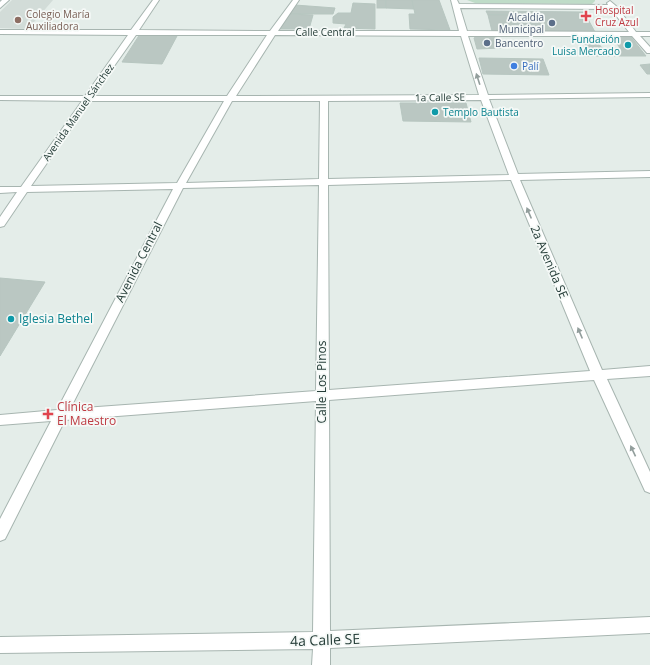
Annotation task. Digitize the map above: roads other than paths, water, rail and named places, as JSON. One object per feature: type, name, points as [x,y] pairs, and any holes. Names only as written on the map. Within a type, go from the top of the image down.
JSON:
[{"type":"street","points":[[0,6],[6,0]]},
{"type":"street","name":"Avenida Manuel Sánchez","points":[[0,224],[86,98],[156,0]]},
{"type":"street","name":"Avenida Central","points":[[0,534],[179,186],[230,98],[272,32],[296,0]]},
{"type":"street","points":[[608,0],[634,34],[650,51]]},
{"type":"street","points":[[455,3],[614,8]]},
{"type":"street","name":"2a Avenida SE","points":[[455,3],[484,97],[513,177],[598,376],[650,486]]},
{"type":"street","name":"Calle Central","points":[[0,32],[463,32],[650,34]]},
{"type":"street","name":"1a Calle SE","points":[[0,98],[324,99],[650,95]]},
{"type":"street","name":"Calle Los Pinos","points":[[321,665],[324,99]]},
{"type":"street","points":[[0,190],[650,174]]},
{"type":"street","points":[[0,420],[650,372]]},
{"type":"street","name":"4a Calle SE","points":[[0,645],[321,640],[650,625]]},
{"type":"place","name":"Hospital Cruz Azul","points":[[586,16]]},
{"type":"place","name":"Colegio María Auxiliadora","points":[[18,20]]},
{"type":"place","name":"Alcaldía Municipal","points":[[552,23]]},
{"type":"place","name":"Bancentro","points":[[487,43]]},
{"type":"place","name":"Fundación Luisa Mercado","points":[[628,45]]},
{"type":"place","name":"Palí","points":[[514,66]]},
{"type":"place","name":"Templo Bautista","points":[[435,112]]},
{"type":"place","name":"Iglesia Bethel","points":[[11,319]]},
{"type":"place","name":"Clínica El Maestro","points":[[48,414]]}]
